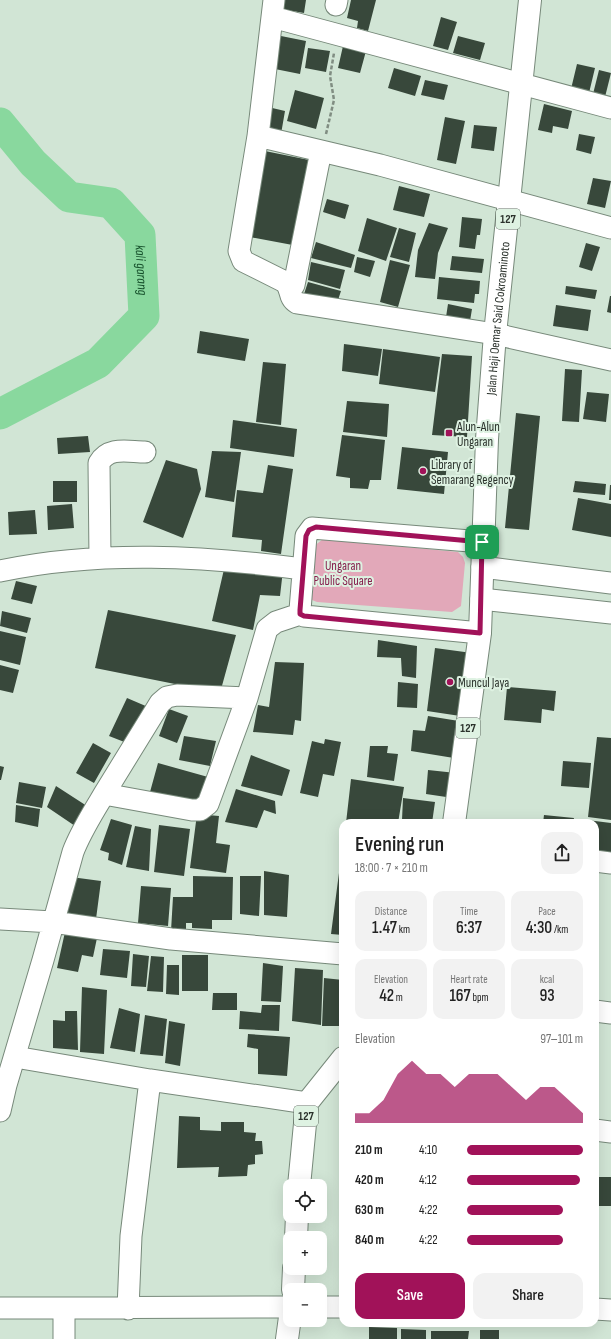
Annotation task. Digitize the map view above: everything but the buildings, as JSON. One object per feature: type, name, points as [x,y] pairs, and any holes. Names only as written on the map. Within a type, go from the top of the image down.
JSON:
[{"type":"main road","name":"Jalan Haji Oemar Said Cokroaminoto","points":[[482,542],[487,439],[495,334],[530,0]]},
{"type":"main road","name":"127","points":[[455,819],[480,633],[482,542]]},
{"type":"main road","name":"127","points":[[300,1179],[307,1103],[339,1063]]},
{"type":"main road","points":[[287,1339],[289,1327]]},
{"type":"street","points":[[611,108],[340,35],[273,8],[258,136],[239,251],[243,261],[286,282],[291,298],[297,303],[495,334],[611,360]]},
{"type":"street","points":[[258,136],[510,200],[611,228]]},
{"type":"street","points":[[290,291],[294,285],[321,151]]},
{"type":"street","points":[[100,558],[99,463],[103,456],[113,451],[145,452]]},
{"type":"street","points":[[300,614],[306,536],[309,530],[316,527],[482,542]]},
{"type":"street","points":[[0,571],[67,560],[153,557],[263,564],[303,569]]},
{"type":"street","points":[[481,599],[610,613],[611,584],[482,567]]},
{"type":"street","points":[[104,794],[192,810],[200,810],[208,804],[247,698],[267,629],[276,622],[300,614],[304,616],[480,633]]},
{"type":"street","points":[[0,1111],[14,1057],[78,836],[160,703],[167,696],[177,694],[247,698]]},
{"type":"street","points":[[599,862],[611,863]]},
{"type":"street","points":[[0,919],[53,922],[171,939],[339,954]]},
{"type":"street","points":[[599,1012],[611,1013]]},
{"type":"street","points":[[14,1057],[150,1080],[307,1103]]},
{"type":"street","points":[[128,1309],[131,1236],[150,1080]]},
{"type":"street","points":[[599,1130],[611,1132]]},
{"type":"street","points":[[0,1308],[128,1309],[283,1307]]},
{"type":"street","points":[[327,1307],[339,1307]]},
{"type":"street","points":[[64,1309],[64,1339]]},
{"type":"street","points":[[599,1310],[611,1310]]},
{"type":"path","points":[[321,151],[334,100],[330,76],[340,35]]},
{"type":"green space","name":"Ungaran Public Square","points":[[323,539],[458,552],[463,557],[465,563],[461,606],[452,612],[317,602],[312,600],[310,594],[313,547]]},
{"type":"waterway","name":"kali garang","points":[[0,123],[33,163],[69,197],[111,203],[140,235],[144,316],[98,363],[0,414]]},
{"type":"place","name":"Alun-Alun Ungaran","points":[[449,433]]},
{"type":"place","name":"Library of Semarang Regency","points":[[423,471]]},
{"type":"place","name":"Muncul Jaya","points":[[450,682]]},
{"type":"route","points":[[316,527],[482,542],[480,633],[304,616],[300,614],[306,536],[312,528],[316,527]]}]
